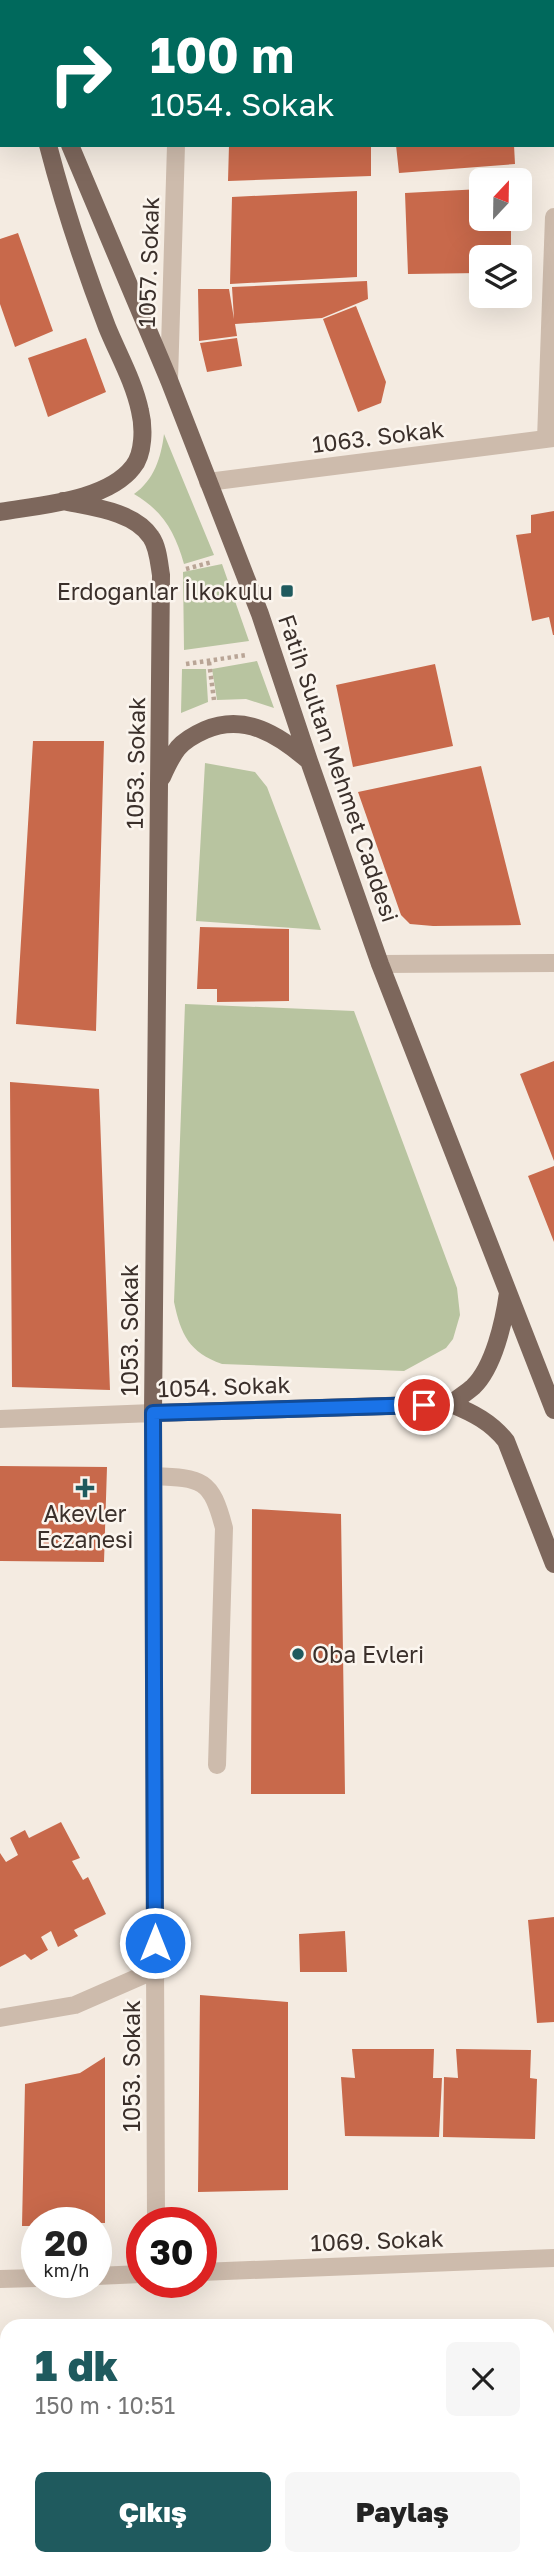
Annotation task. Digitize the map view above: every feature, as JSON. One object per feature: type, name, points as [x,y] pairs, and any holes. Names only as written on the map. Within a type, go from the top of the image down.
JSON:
[{"type":"main road","points":[[0,512],[63,501],[104,489],[120,481],[135,466],[142,443],[141,412],[61,198],[48,147]]},
{"type":"main road","name":"Fatih Sultan Mehmet Caddesi","points":[[71,147],[169,380],[260,614],[380,964],[554,1410]]},
{"type":"main road","name":"1053. Sokak","points":[[63,501],[107,511],[136,523],[151,537],[161,575],[153,1413]]},
{"type":"main road","points":[[160,781],[179,747],[195,735],[218,725],[241,723],[271,733],[309,761]]},
{"type":"main road","points":[[450,1404],[475,1385],[491,1359],[504,1320],[509,1290]]},
{"type":"main road","points":[[450,1404],[475,1414],[495,1427],[506,1441],[554,1564]]},
{"type":"main road","name":"1054. Sokak","points":[[153,1413],[450,1404]]},
{"type":"street","name":"1057. Sokak","points":[[169,380],[176,147]]},
{"type":"street","points":[[550,439],[554,217]]},
{"type":"street","name":"1063. Sokak","points":[[208,482],[550,439]]},
{"type":"street","points":[[380,964],[554,963]]},
{"type":"street","name":"1054. Sokak","points":[[0,1419],[153,1413]]},
{"type":"street","name":"1053. Sokak","points":[[153,1413],[156,2207]]},
{"type":"street","points":[[153,1476],[183,1478],[201,1483],[217,1500],[225,1528],[217,1765]]},
{"type":"street","points":[[0,2018],[75,2005],[155,1970]]},
{"type":"street","name":"1069. Sokak","points":[[217,2271],[554,2258]]},
{"type":"street","points":[[0,2280],[21,2279]]},
{"type":"path","points":[[161,575],[236,556]]},
{"type":"path","points":[[161,666],[209,662],[272,651]]},
{"type":"path","points":[[209,662],[218,725]]},
{"type":"green space","points":[[164,434],[214,555],[184,564],[166,523],[153,508],[134,494],[147,482],[155,468]]},
{"type":"green space","points":[[222,564],[249,641],[184,650],[183,572]]},
{"type":"green space","points":[[257,661],[274,708],[246,699],[217,700],[212,669]]},
{"type":"green space","points":[[182,669],[206,669],[208,702],[181,713]]},
{"type":"green space","points":[[205,763],[255,772],[267,787],[321,930],[196,921]]},
{"type":"green space","points":[[185,1004],[354,1011],[457,1288],[460,1315],[453,1339],[446,1348],[404,1371],[222,1364],[202,1354],[188,1341],[174,1302]]},
{"type":"building","points":[[229,147],[371,147],[371,176],[228,181]]},
{"type":"building","points":[[396,147],[514,147],[515,164],[399,173]]},
{"type":"building","points":[[469,190],[469,231],[511,231],[511,245],[469,245],[469,273],[408,274],[405,193]]},
{"type":"building","points":[[357,191],[357,277],[230,284],[232,197]]},
{"type":"building","points":[[18,233],[53,331],[15,347],[0,304],[0,239]]},
{"type":"building","points":[[367,281],[368,299],[322,318],[235,324],[237,336],[199,341],[198,289],[229,289],[234,319],[232,287]]},
{"type":"building","points":[[356,306],[386,382],[381,403],[358,412],[323,319]]},
{"type":"building","points":[[86,338],[106,392],[48,417],[28,358]]},
{"type":"building","points":[[237,338],[242,366],[207,372],[200,343]]},
{"type":"building","points":[[554,511],[553,635],[549,617],[532,621],[516,535],[531,533],[531,515]]},
{"type":"building","points":[[435,664],[453,746],[353,767],[336,685]]},
{"type":"building","points":[[33,741],[104,741],[96,1031],[16,1024]]},
{"type":"building","points":[[481,766],[521,925],[410,924],[401,915],[358,792]]},
{"type":"building","points":[[200,927],[289,929],[289,1001],[217,1002],[217,989],[197,989]]},
{"type":"building","points":[[554,1061],[554,1161],[520,1074]]},
{"type":"building","points":[[10,1082],[99,1089],[110,1390],[12,1387]]},
{"type":"building","points":[[554,1166],[554,1242],[528,1176]]},
{"type":"building","points":[[0,1466],[107,1467],[104,1562],[0,1561]]},
{"type":"building","name":"Oba Evleri","points":[[252,1509],[341,1514],[345,1794],[251,1794]]},
{"type":"building","points":[[61,1822],[80,1858],[72,1861],[83,1880],[88,1877],[106,1914],[74,1930],[78,1936],[58,1947],[51,1931],[41,1937],[48,1950],[31,1960],[25,1954],[0,1967],[0,1853],[6,1862],[18,1855],[10,1838],[25,1830],[29,1838]]},
{"type":"building","points":[[554,1917],[554,2022],[537,2023],[528,1920]]},
{"type":"building","points":[[345,1931],[347,1972],[300,1972],[299,1934]]},
{"type":"building","points":[[200,1995],[288,2002],[288,2190],[198,2192]]},
{"type":"building","points":[[352,2049],[434,2049],[433,2078],[442,2078],[439,2137],[345,2136],[341,2077],[355,2078]]},
{"type":"building","points":[[456,2049],[531,2050],[530,2078],[537,2079],[535,2139],[443,2137],[444,2077],[458,2078]]},
{"type":"building","points":[[105,2057],[105,2207],[22,2207],[25,2084],[80,2073]]},
{"type":"place","name":"Erdoğanlar İlkokulu","points":[[287,591]]},
{"type":"place","name":"Akevler Eczanesi","points":[[85,1488]]},
{"type":"place","name":"Oba Evleri","points":[[298,1654]]},
{"type":"route","points":[[155,1943],[153,1413],[424,1405]]}]
